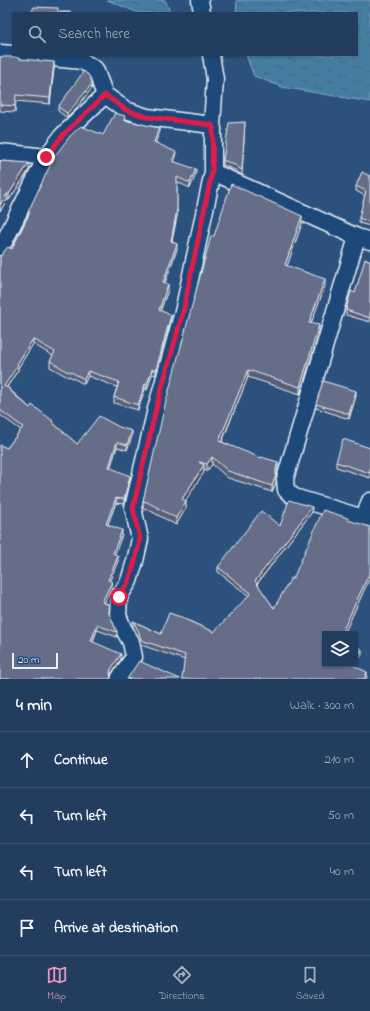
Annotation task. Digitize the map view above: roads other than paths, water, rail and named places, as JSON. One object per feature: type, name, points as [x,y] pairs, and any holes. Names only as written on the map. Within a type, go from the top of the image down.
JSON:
[{"type":"street","points":[[200,0],[202,12]]},
{"type":"street","points":[[0,53],[12,54]]},
{"type":"street","points":[[31,56],[82,61],[94,69],[105,95],[126,110],[147,117],[212,125]]},
{"type":"street","points":[[119,679],[134,657],[132,642],[123,628],[118,615],[119,597],[129,581],[140,539],[133,508],[156,409],[183,312],[212,172],[212,125],[215,79],[210,56]]},
{"type":"street","points":[[0,247],[5,240],[46,157],[63,135],[105,95]]},
{"type":"street","points":[[0,152],[46,157]]},
{"type":"street","points":[[212,172],[364,239],[285,479],[286,490],[294,497],[367,519],[370,501]]},
{"type":"water","points":[[107,0],[165,0],[171,12],[137,12]]},
{"type":"water","points":[[237,0],[370,0],[370,102],[282,87],[254,76],[246,56],[358,56],[358,12],[236,12]]}]
